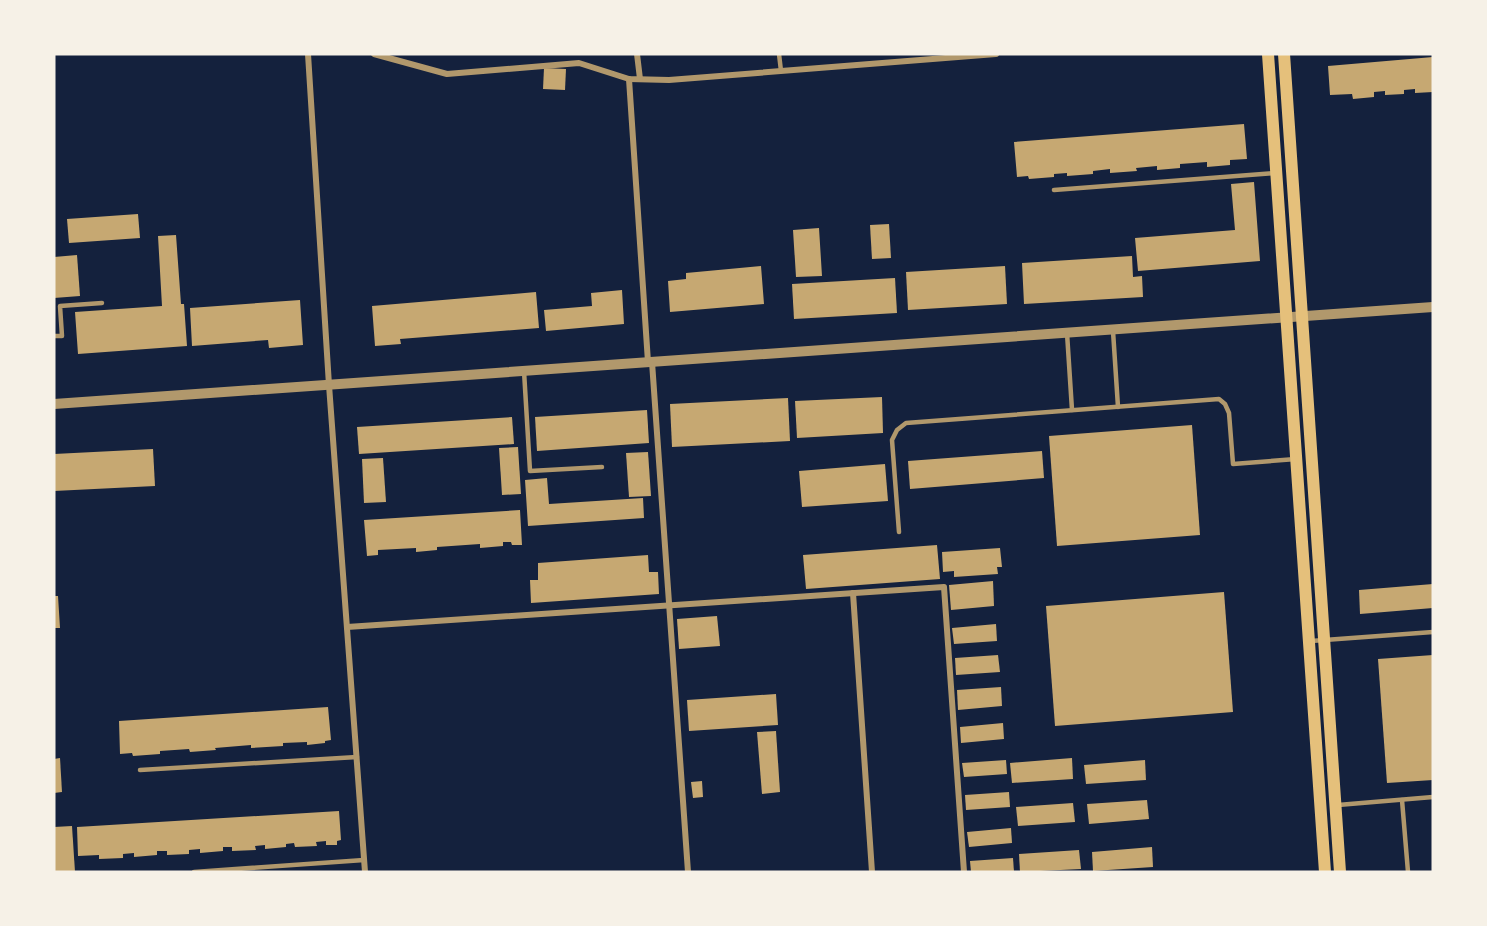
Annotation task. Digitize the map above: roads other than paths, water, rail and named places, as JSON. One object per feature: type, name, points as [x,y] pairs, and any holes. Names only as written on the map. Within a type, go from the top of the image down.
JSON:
[{"type":"main road","points":[[1268,54],[1325,872]]},
{"type":"main road","points":[[1284,54],[1340,872]]},
{"type":"street","points":[[308,54],[329,385],[365,872]]},
{"type":"street","points":[[374,54],[447,74],[579,63],[629,79],[669,80],[946,56],[996,54]]},
{"type":"street","points":[[638,54],[639,79]]},
{"type":"street","points":[[629,79],[688,872]]},
{"type":"street","points":[[54,404],[1433,307]]},
{"type":"street","points":[[347,627],[944,587],[964,872]]},
{"type":"street","points":[[853,593],[872,872]]},
{"type":"lane","points":[[779,54],[781,71]]},
{"type":"lane","points":[[1054,190],[1276,173]]},
{"type":"lane","points":[[54,336],[62,336],[60,306],[102,303]]},
{"type":"lane","points":[[1112,330],[1118,406]]},
{"type":"lane","points":[[1067,333],[1072,410]]},
{"type":"lane","points":[[524,371],[530,471],[602,467]]},
{"type":"lane","points":[[899,532],[892,440],[897,430],[906,423],[1219,399],[1229,412],[1233,464],[1296,459]]},
{"type":"lane","points":[[1309,641],[1433,632]]},
{"type":"lane","points":[[140,770],[357,757]]},
{"type":"lane","points":[[1335,805],[1433,797]]},
{"type":"lane","points":[[1402,800],[1408,872]]},
{"type":"lane","points":[[194,872],[364,860]]}]
